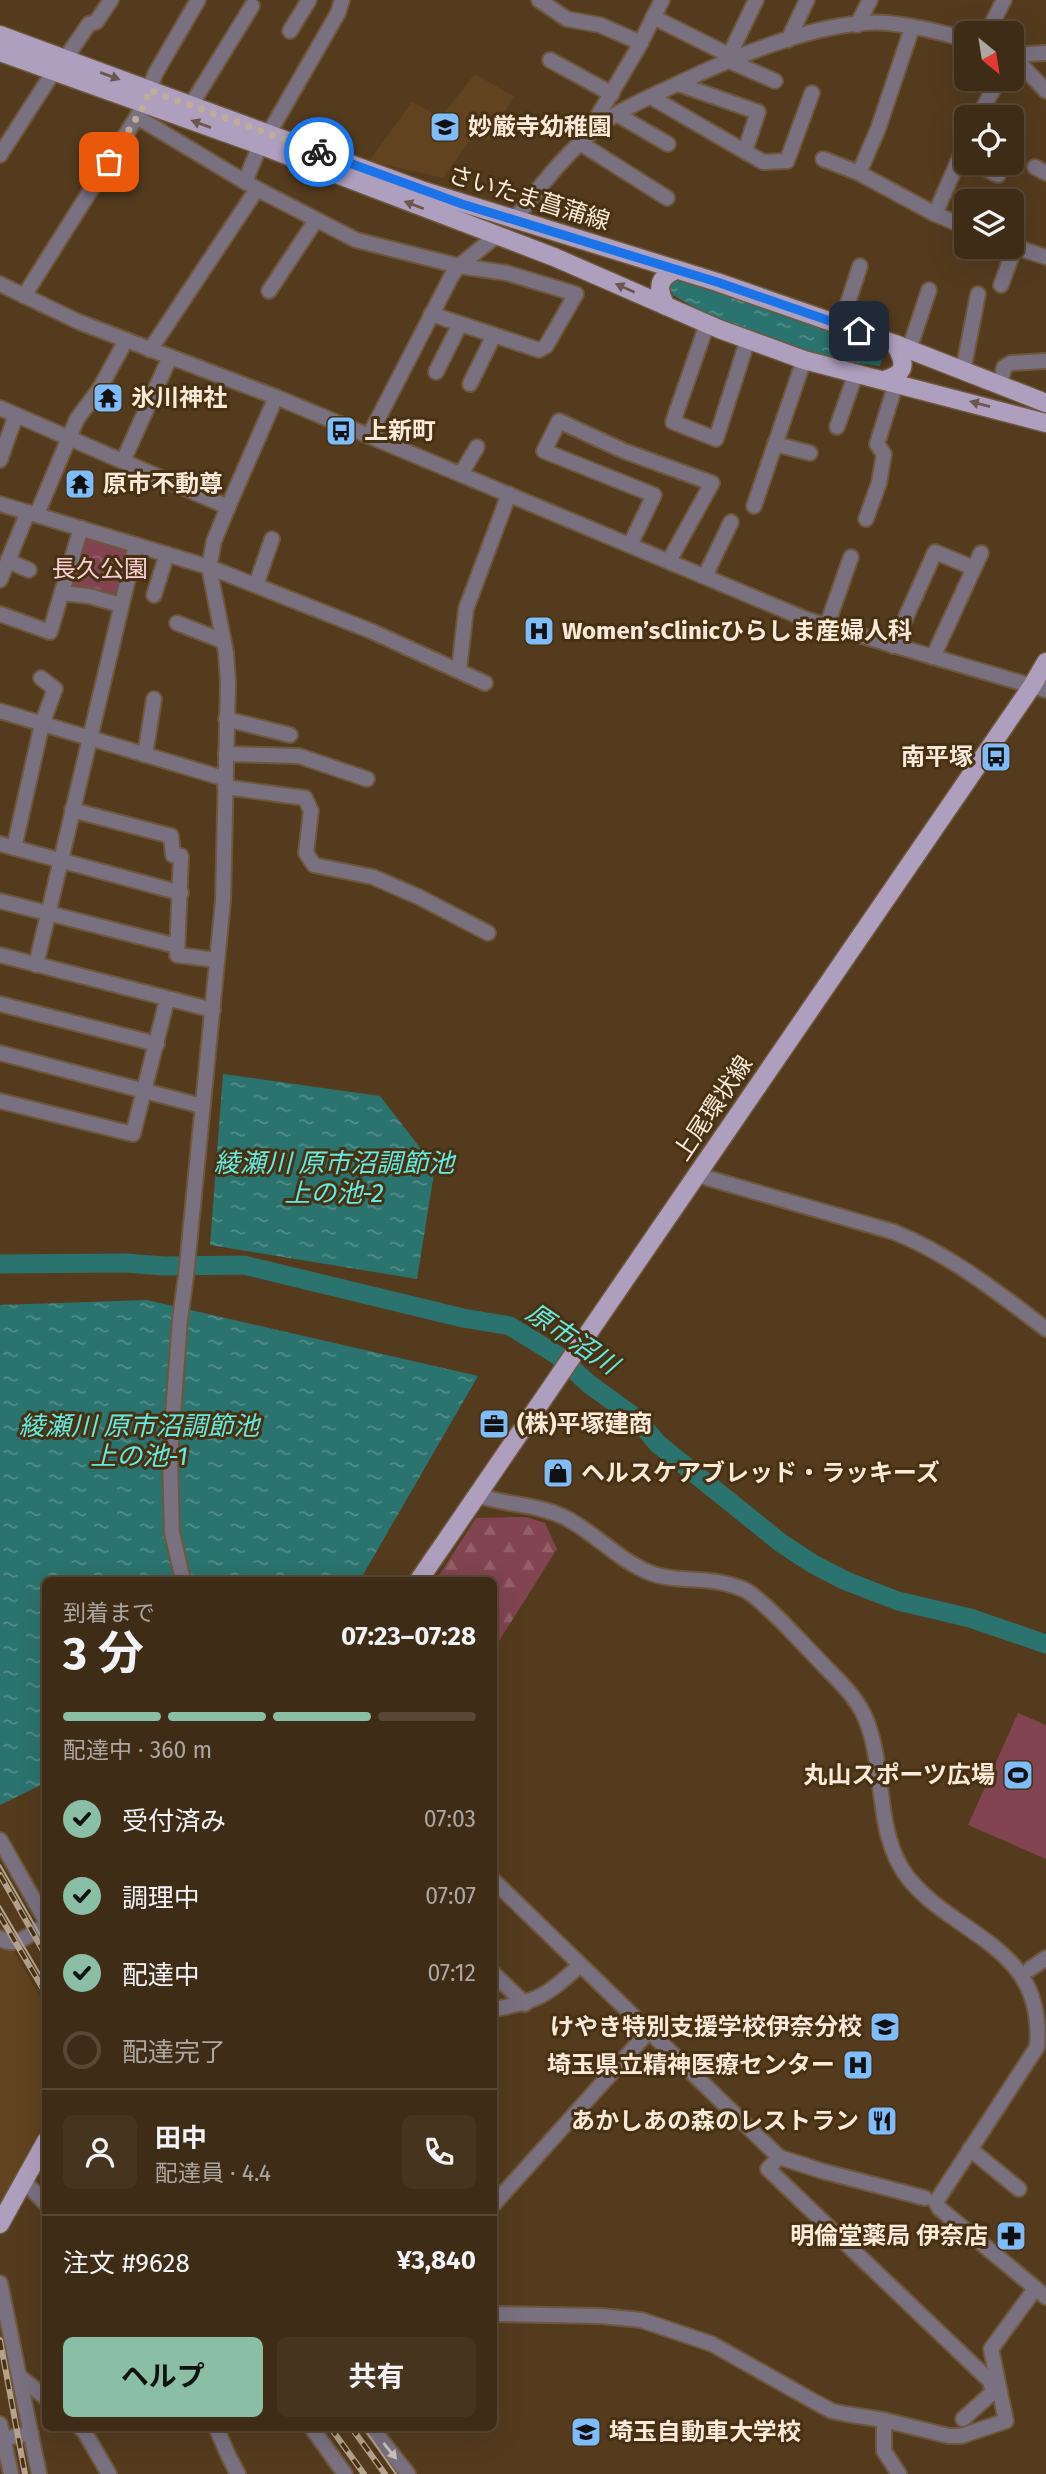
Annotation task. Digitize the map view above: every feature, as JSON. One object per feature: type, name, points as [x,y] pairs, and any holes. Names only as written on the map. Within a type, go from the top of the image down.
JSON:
[{"type":"main road","name":"さいたま菖蒲線","points":[[0,35],[144,104],[265,139],[514,220],[717,282],[841,324],[1046,403]]},
{"type":"main road","name":"さいたま菖蒲線","points":[[0,52],[60,65]]},
{"type":"main road","name":"さいたま菖蒲線","points":[[144,104],[191,105],[265,139],[496,236],[554,257],[707,324],[804,360],[1046,423]]},
{"type":"main road","points":[[666,306],[659,292],[661,282],[666,275],[676,270]]},
{"type":"main road","points":[[890,381],[898,375],[903,365],[902,347]]},
{"type":"main road","name":"上尾環状線","points":[[421,1577],[697,1175],[1039,688],[1046,663]]},
{"type":"main road","points":[[0,2224],[42,2148]]},
{"type":"street","points":[[0,155],[89,24],[96,22],[111,0]]},
{"type":"street","points":[[24,296],[144,104],[155,74],[198,0]]},
{"type":"street","points":[[290,31],[309,0]]},
{"type":"street","points":[[150,350],[251,185],[265,139],[338,13],[342,0]]},
{"type":"street","points":[[539,0],[567,19],[600,25],[641,43]]},
{"type":"street","points":[[728,58],[756,0]]},
{"type":"street","points":[[788,40],[807,0]]},
{"type":"street","points":[[857,25],[870,0]]},
{"type":"street","points":[[993,21],[1004,0]]},
{"type":"street","points":[[191,105],[252,6]]},
{"type":"street","points":[[582,141],[641,43],[655,6],[728,58],[775,81]]},
{"type":"street","points":[[514,220],[553,171],[606,121],[728,58],[788,40],[857,25],[887,23],[954,36]]},
{"type":"street","points":[[859,173],[878,129],[912,27]]},
{"type":"street","points":[[1024,54],[1046,53]]},
{"type":"street","points":[[550,60],[612,94]]},
{"type":"street","points":[[1024,68],[1046,91]]},
{"type":"street","points":[[678,84],[758,112],[745,151]]},
{"type":"street","points":[[651,97],[763,162],[787,161],[812,93]]},
{"type":"street","points":[[144,104],[251,185],[356,240],[459,266],[507,273],[576,294],[546,346],[539,350],[430,314]]},
{"type":"street","points":[[618,114],[668,144]]},
{"type":"street","points":[[582,141],[667,198]]},
{"type":"street","points":[[823,159],[859,173],[954,222]]},
{"type":"street","points":[[935,214],[956,175]]},
{"type":"street","points":[[269,291],[316,220]]},
{"type":"street","points":[[369,436],[430,314],[459,266],[496,236]]},
{"type":"street","points":[[1024,250],[1046,257]]},
{"type":"street","points":[[1001,285],[1009,259]]},
{"type":"street","points":[[841,324],[860,266]]},
{"type":"street","points":[[0,284],[150,350],[276,397],[827,625],[1039,688]]},
{"type":"street","points":[[902,347],[929,290]]},
{"type":"street","points":[[963,371],[978,294]]},
{"type":"street","points":[[436,372],[460,324]]},
{"type":"street","points":[[707,324],[673,422],[716,439],[748,339]]},
{"type":"street","points":[[470,384],[494,335]]},
{"type":"street","points":[[0,580],[77,419],[100,388],[126,340]]},
{"type":"street","points":[[123,461],[170,357]]},
{"type":"street","points":[[754,506],[804,360]]},
{"type":"street","points":[[1000,386],[1004,367],[1011,363],[1046,361]]},
{"type":"street","points":[[837,427],[856,373]]},
{"type":"street","points":[[866,519],[879,483],[884,454],[877,444],[890,381]]},
{"type":"street","points":[[182,1577],[172,1533],[170,1456],[180,1319],[223,901],[228,682],[209,567],[214,541],[276,397]]},
{"type":"street","points":[[0,408],[228,507]]},
{"type":"street","points":[[0,460],[16,415]]},
{"type":"street","points":[[630,545],[654,495],[544,451],[559,421],[624,451],[712,483],[669,561]]},
{"type":"street","points":[[775,444],[810,453]]},
{"type":"street","points":[[461,474],[477,447]]},
{"type":"street","points":[[459,670],[466,609],[509,494]]},
{"type":"street","points":[[0,504],[209,567],[371,631],[485,683]]},
{"type":"street","points":[[705,576],[731,522]]},
{"type":"street","points":[[0,614],[50,632],[80,528]]},
{"type":"street","points":[[256,585],[272,539]]},
{"type":"street","points":[[36,965],[136,545]]},
{"type":"street","points":[[893,646],[936,552],[974,568]]},
{"type":"street","points":[[933,657],[981,553]]},
{"type":"street","points":[[154,595],[167,554]]},
{"type":"street","points":[[827,625],[851,557]]},
{"type":"street","points":[[8,561],[29,570]]},
{"type":"street","points":[[62,593],[89,596],[121,605]]},
{"type":"street","points":[[177,623],[223,642]]},
{"type":"street","points":[[41,678],[55,690],[42,724],[7,846],[181,893]]},
{"type":"street","points":[[145,755],[154,699]]},
{"type":"street","points":[[0,711],[226,783],[305,798],[312,811],[306,853],[314,866],[373,877],[419,897],[488,933]]},
{"type":"street","points":[[226,719],[290,735]]},
{"type":"street","points":[[226,754],[299,756],[368,779]]},
{"type":"street","points":[[72,810],[171,836],[173,855],[181,856],[177,955],[217,960]]},
{"type":"street","points":[[0,901],[177,946]]},
{"type":"street","points":[[0,955],[213,1010]]},
{"type":"street","points":[[0,1101],[133,1134],[167,1000]]},
{"type":"street","points":[[0,1004],[156,1044]]},
{"type":"street","points":[[0,1053],[202,1106]]},
{"type":"street","points":[[697,1175],[894,1232],[922,1243],[965,1268],[1046,1329]]},
{"type":"street","points":[[477,1495],[494,1501],[547,1510],[565,1518],[636,1567],[652,1574],[669,1578],[713,1580],[733,1585],[747,1591],[762,1603],[836,1679],[861,1709],[876,1747],[891,1847],[908,1878],[932,1900],[1010,1950],[1030,1969],[1043,1997],[1043,2030],[1031,2056],[936,2202],[1040,2293],[991,2349],[1006,2421],[961,2436],[948,2436],[884,2420],[832,2411],[712,2344],[640,2320],[601,2316],[497,2314]]},
{"type":"street","points":[[0,1840],[42,1923]]},
{"type":"street","points":[[497,1884],[779,2157],[822,2172],[925,2198]]},
{"type":"street","points":[[0,1938],[5,1943],[13,1944],[42,1926]]},
{"type":"street","points":[[1030,1969],[1046,1958]]},
{"type":"street","points":[[497,2009],[525,2004],[553,1989],[580,1965]]},
{"type":"street","points":[[497,1977],[525,2004]]},
{"type":"street","points":[[497,2201],[649,2031]]},
{"type":"street","points":[[970,2148],[1019,2189]]},
{"type":"street","points":[[779,2157],[768,2169],[990,2381],[993,2392],[963,2419]]},
{"type":"street","points":[[24,2180],[42,2200]]},
{"type":"street","points":[[0,2283],[39,2474]]},
{"type":"street","points":[[19,2376],[42,2395]]},
{"type":"street","points":[[884,2420],[884,2451],[899,2474]]},
{"type":"street","points":[[10,2474],[1,2431],[31,2433]]},
{"type":"street","points":[[84,2431],[109,2474]]},
{"type":"street","points":[[218,2431],[238,2474]]},
{"type":"street","points":[[374,2431],[408,2474]]},
{"type":"street","points":[[314,2432],[345,2474]]},
{"type":"shaded area","name":"妙厳寺幼稚園","points":[[475,74],[514,96],[489,140],[472,137],[443,178],[369,161],[412,102],[441,117]]},
{"type":"shaded area","points":[[0,1926],[42,2001],[42,2125],[0,2205]]},
{"type":"green space","name":"長久公園","points":[[82,536],[131,547],[118,597],[68,588]]},
{"type":"green space","points":[[526,1517],[545,1523],[557,1549],[497,1644],[497,1577],[438,1577],[476,1518]]},
{"type":"green space","name":"丸山スポーツ広場","points":[[1018,1713],[1046,1725],[1046,1859],[968,1825]]},
{"type":"water","points":[[680,277],[885,349],[880,366],[811,355],[730,325],[673,295],[669,285]]},
{"type":"water","name":"綾瀬川 原市沼調節池 上の池-2","points":[[223,1074],[380,1096],[435,1167],[417,1279],[210,1245]]},
{"type":"water","name":"綾瀬川 原市沼調節池 上の池-1","points":[[147,1300],[478,1376],[362,1577],[42,1577],[42,1784],[0,1805],[0,1305]]},
{"type":"waterway","name":"原市沼川","points":[[0,1264],[244,1265],[463,1318],[510,1326],[557,1355],[589,1384],[636,1418],[658,1444],[781,1543],[813,1564],[846,1581],[898,1601],[970,1618],[1046,1644]]},
{"type":"tram line","points":[[0,1865],[42,1938]]},
{"type":"tram line","points":[[0,1906],[42,1977]]},
{"type":"tram line","points":[[366,2431],[396,2474]]},
{"type":"railway","points":[[0,1875],[42,1949]]},
{"type":"railway","points":[[0,1916],[42,1987]]},
{"type":"railway","points":[[0,2340],[25,2474]]},
{"type":"railway","points":[[333,2431],[364,2474]]},
{"type":"railway","points":[[354,2431],[385,2474]]},
{"type":"way so far","points":[[109,162],[145,104],[149,90],[319,152]]},
{"type":"place","name":"妙厳寺幼稚園","points":[[445,127]]},
{"type":"place","name":"氷川神社","points":[[108,398]]},
{"type":"place","name":"上新町","points":[[341,431]]},
{"type":"place","name":"原市不動尊","points":[[80,484]]},
{"type":"place","name":"Women’sClinicひらしま産婦人科","points":[[539,631]]},
{"type":"place","name":"南平塚","points":[[996,757]]},
{"type":"place","name":"(株)平塚建商","points":[[494,1424]]},
{"type":"place","name":"ヘルスケアブレッド・ラッキーズ","points":[[558,1473]]},
{"type":"place","name":"丸山スポーツ広場","points":[[1018,1775]]},
{"type":"place","name":"けやき特別支援学校伊奈分校","points":[[885,2027]]},
{"type":"place","name":"埼玉県立精神医療センター","points":[[858,2065]]},
{"type":"place","name":"あかしあの森のレストラン","points":[[882,2121]]},
{"type":"place","name":"明倫堂薬局 伊奈店","points":[[1011,2236]]},
{"type":"place","name":"埼玉自動車大学校","points":[[586,2432]]},
{"type":"route","points":[[319,152],[462,204],[717,282],[859,331]]}]
